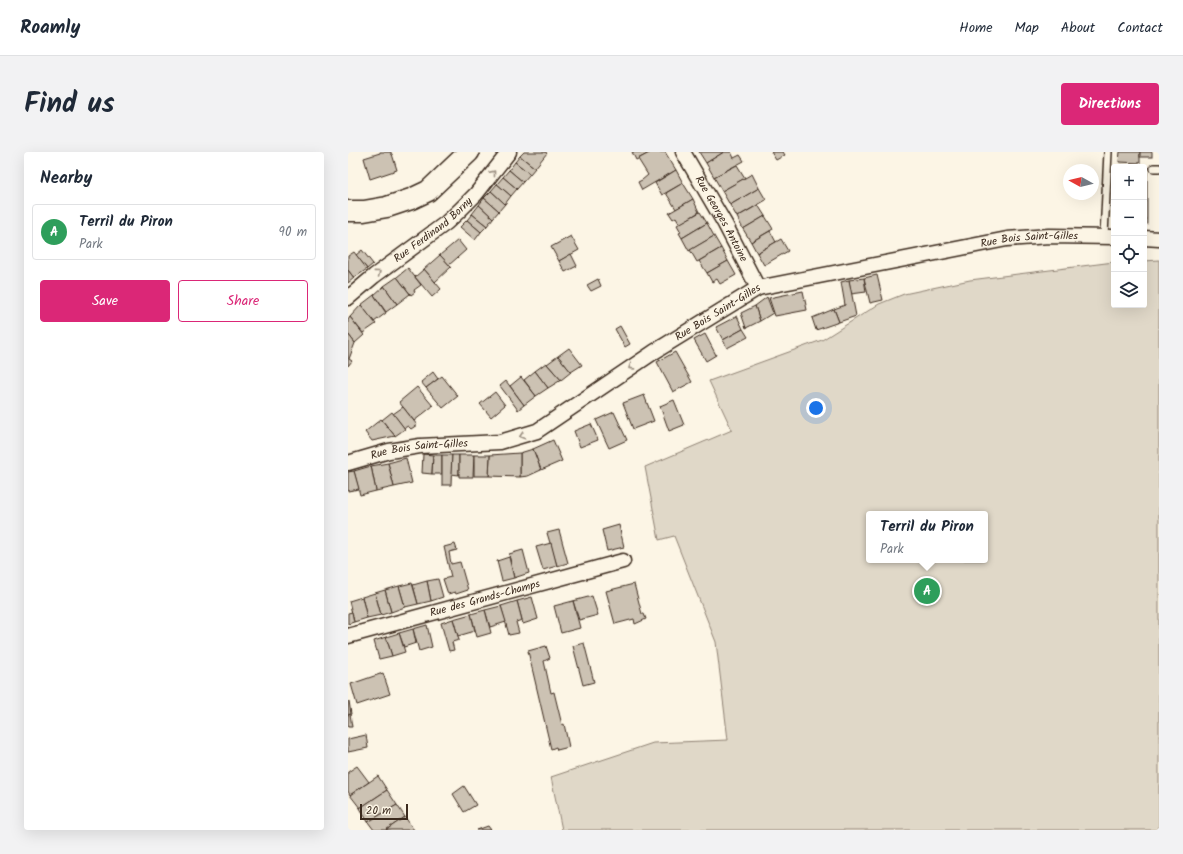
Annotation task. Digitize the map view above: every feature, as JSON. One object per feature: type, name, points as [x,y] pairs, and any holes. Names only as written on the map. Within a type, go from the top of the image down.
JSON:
[{"type":"street","points":[[348,211],[364,211],[387,207],[411,199],[428,191],[469,152]]},
{"type":"street","name":"Rue Ferdinand Borny","points":[[348,298],[374,276],[459,212],[476,194],[509,152]]},
{"type":"street","name":"Rue Georges Antoine","points":[[683,152],[725,224],[758,288]]},
{"type":"street","name":"Rue Bois Saint-Gilles","points":[[348,463],[389,451],[420,446],[500,442],[537,431],[654,352],[758,288],[1007,239],[1049,236],[1109,237]]},
{"type":"street","points":[[1147,238],[1159,239]]},
{"type":"street","name":"Rue des Grands-Champs","points":[[348,636],[623,561]]},
{"type":"lane","points":[[1108,152],[1109,237]]},
{"type":"shaded area","points":[[1159,260],[1159,830],[562,830],[551,777],[653,743],[728,740],[716,642],[674,536],[659,540],[645,467],[732,430],[709,381],[822,340],[879,304],[904,294],[970,280],[1111,262],[1111,308],[1147,308],[1147,261]]},
{"type":"building","points":[[380,152],[391,152],[397,170],[370,179],[364,158]]},
{"type":"building","points":[[524,152],[547,153],[535,168],[520,156]]},
{"type":"building","points":[[632,152],[651,152],[636,160]]},
{"type":"building","points":[[651,152],[665,152],[676,170],[642,190],[638,182],[648,175],[638,159]]},
{"type":"building","points":[[699,152],[724,152],[706,163]]},
{"type":"building","points":[[724,152],[731,152],[734,158],[740,155],[744,161],[714,177],[706,163]]},
{"type":"building","points":[[771,152],[783,152],[785,155],[776,160]]},
{"type":"building","points":[[1120,152],[1140,152],[1140,163],[1119,162]]},
{"type":"building","points":[[1140,152],[1152,152],[1152,157],[1140,157]]},
{"type":"building","points":[[520,156],[535,168],[530,174],[515,162]]},
{"type":"building","points":[[515,162],[530,174],[523,182],[509,170]]},
{"type":"building","points":[[737,165],[745,178],[722,191],[714,177]]},
{"type":"building","points":[[509,170],[523,182],[517,189],[503,177]]},
{"type":"building","points":[[676,170],[683,183],[662,195],[655,183]]},
{"type":"building","points":[[752,174],[759,188],[730,205],[722,191]]},
{"type":"building","points":[[503,177],[517,189],[511,196],[497,184]]},
{"type":"building","points":[[683,183],[693,199],[676,209],[666,193]]},
{"type":"building","points":[[497,184],[511,196],[505,204],[491,191]]},
{"type":"building","points":[[759,188],[766,200],[737,217],[730,205]]},
{"type":"building","points":[[491,191],[505,204],[499,211],[484,198]]},
{"type":"building","points":[[484,198],[499,211],[493,218],[479,205]]},
{"type":"building","points":[[693,199],[699,212],[680,224],[676,217],[673,219],[669,213]]},
{"type":"building","points":[[479,205],[493,218],[487,226],[472,214]]},
{"type":"building","points":[[758,205],[765,216],[743,229],[737,217]]},
{"type":"building","points":[[700,212],[707,223],[682,238],[679,233],[681,232],[677,225]]},
{"type":"building","points":[[472,214],[487,226],[481,232],[467,220]]},
{"type":"building","points":[[765,216],[773,229],[751,242],[743,229]]},
{"type":"building","points":[[467,220],[481,232],[475,240],[460,227]]},
{"type":"building","points":[[707,223],[714,236],[689,251],[682,238]]},
{"type":"building","points":[[770,231],[776,242],[757,253],[751,242]]},
{"type":"building","points":[[571,236],[579,250],[559,261],[551,247]]},
{"type":"building","points":[[714,236],[721,248],[697,262],[690,250]]},
{"type":"building","points":[[781,239],[788,251],[764,265],[757,253]]},
{"type":"building","points":[[458,240],[466,250],[449,265],[440,255]]},
{"type":"building","points":[[721,248],[728,261],[707,273],[699,261]]},
{"type":"building","points":[[362,250],[373,264],[367,269],[356,255]]},
{"type":"building","points":[[354,252],[367,269],[354,278],[348,270],[348,256]]},
{"type":"building","points":[[571,254],[577,266],[565,272],[559,261]]},
{"type":"building","points":[[440,255],[451,267],[435,282],[424,269]]},
{"type":"building","points":[[728,261],[736,275],[720,284],[717,279],[712,282],[707,273]]},
{"type":"building","points":[[408,268],[421,285],[414,290],[415,292],[411,295],[397,277]]},
{"type":"building","points":[[424,269],[441,289],[432,297],[415,277]]},
{"type":"building","points":[[348,270],[354,278],[348,283]]},
{"type":"building","points":[[877,275],[883,300],[870,303],[864,278]]},
{"type":"building","points":[[397,277],[410,294],[397,304],[384,286]]},
{"type":"building","points":[[864,278],[866,292],[851,294],[849,280]]},
{"type":"building","points":[[598,279],[601,286],[591,291],[587,285]]},
{"type":"building","points":[[849,280],[856,316],[839,322],[834,309],[845,305],[841,282]]},
{"type":"building","points":[[384,286],[397,304],[386,312],[374,295]]},
{"type":"building","points":[[803,291],[807,310],[775,316],[769,298]]},
{"type":"building","points":[[374,295],[386,313],[374,322],[361,305]]},
{"type":"building","points":[[767,297],[773,313],[760,321],[755,306]]},
{"type":"building","points":[[361,305],[376,324],[363,333],[350,317]]},
{"type":"building","points":[[755,306],[760,321],[746,328],[741,313]]},
{"type":"building","points":[[834,309],[839,322],[816,330],[812,318]]},
{"type":"building","points":[[737,316],[743,329],[723,340],[716,327]]},
{"type":"building","points":[[350,317],[364,335],[355,343],[348,334],[348,320]]},
{"type":"building","points":[[620,326],[630,344],[625,347],[615,329]]},
{"type":"building","points":[[743,329],[748,337],[727,348],[723,340]]},
{"type":"building","points":[[348,334],[355,343],[349,359],[352,361],[348,366]]},
{"type":"building","points":[[705,334],[716,355],[706,361],[694,340]]},
{"type":"building","points":[[569,348],[582,365],[571,372],[558,356]]},
{"type":"building","points":[[675,352],[692,382],[673,392],[657,362]]},
{"type":"building","points":[[558,356],[571,372],[561,380],[547,364]]},
{"type":"building","points":[[546,363],[561,380],[548,388],[535,371]]},
{"type":"building","points":[[535,371],[548,388],[536,396],[524,380]]},
{"type":"building","points":[[433,372],[438,379],[426,388],[421,382]]},
{"type":"building","points":[[442,376],[458,396],[443,408],[426,388]]},
{"type":"building","points":[[521,377],[536,396],[524,405],[510,386]]},
{"type":"building","points":[[506,381],[524,405],[518,410],[500,386]]},
{"type":"building","points":[[417,387],[433,406],[414,421],[399,402]]},
{"type":"building","points":[[495,392],[505,405],[491,417],[480,404]]},
{"type":"building","points":[[644,395],[654,421],[633,429],[623,403]]},
{"type":"building","points":[[674,400],[684,425],[669,431],[660,406]]},
{"type":"building","points":[[403,407],[417,425],[411,429],[408,426],[404,428],[393,414]]},
{"type":"building","points":[[392,412],[405,429],[395,436],[382,420]]},
{"type":"building","points":[[614,412],[627,440],[609,448],[596,420]]},
{"type":"building","points":[[381,419],[395,436],[372,441],[365,432]]},
{"type":"building","points":[[591,424],[598,440],[580,447],[574,431]]},
{"type":"building","points":[[553,440],[562,461],[541,470],[533,449]]},
{"type":"building","points":[[533,449],[541,470],[528,476],[520,477],[520,453]]},
{"type":"building","points":[[520,453],[520,477],[489,476],[490,455]]},
{"type":"building","points":[[423,454],[433,455],[432,474],[422,473]]},
{"type":"building","points":[[433,455],[442,455],[442,474],[432,474]]},
{"type":"building","points":[[442,455],[452,455],[451,485],[442,485]]},
{"type":"building","points":[[452,455],[459,455],[459,475],[451,474]]},
{"type":"building","points":[[459,455],[474,455],[473,477],[459,477]]},
{"type":"building","points":[[474,455],[490,455],[489,476],[474,476]]},
{"type":"building","points":[[406,458],[412,483],[394,487],[388,463]]},
{"type":"building","points":[[388,463],[394,487],[376,491],[371,466]]},
{"type":"building","points":[[371,466],[376,491],[360,495],[354,471]]},
{"type":"building","points":[[354,471],[359,489],[348,491],[348,472]]},
{"type":"building","points":[[619,525],[624,547],[607,551],[602,530]]},
{"type":"building","points":[[559,530],[568,563],[557,566],[547,533]]},
{"type":"building","points":[[551,543],[557,566],[543,570],[536,547]]},
{"type":"building","points":[[455,544],[457,550],[449,552],[451,564],[460,562],[468,590],[456,594],[455,592],[448,594],[443,579],[451,577],[444,547]]},
{"type":"building","points":[[523,550],[529,573],[514,578],[509,554]]},
{"type":"building","points":[[509,557],[514,578],[502,581],[497,561]]},
{"type":"building","points":[[438,579],[443,597],[431,601],[427,581]]},
{"type":"building","points":[[427,581],[431,601],[418,604],[413,585]]},
{"type":"building","points":[[412,583],[418,604],[405,607],[399,586]]},
{"type":"building","points":[[634,584],[642,614],[644,614],[646,619],[635,624],[634,619],[615,624],[606,591]]},
{"type":"building","points":[[399,586],[405,607],[391,612],[385,590]]},
{"type":"building","points":[[385,590],[391,612],[381,615],[375,593]]},
{"type":"building","points":[[375,593],[381,615],[367,618],[362,597]]},
{"type":"building","points":[[592,596],[598,615],[579,620],[573,601]]},
{"type":"building","points":[[362,597],[367,618],[354,622],[349,601]]},
{"type":"building","points":[[532,597],[538,619],[523,624],[517,601]]},
{"type":"building","points":[[517,601],[522,620],[516,622],[519,633],[509,635],[501,606]]},
{"type":"building","points":[[573,601],[580,628],[561,633],[554,606]]},
{"type":"building","points":[[501,606],[506,622],[490,627],[485,610]]},
{"type":"building","points":[[485,610],[491,633],[477,637],[471,614]]},
{"type":"building","points":[[352,612],[354,622],[348,624],[348,613]]},
{"type":"building","points":[[471,614],[475,631],[458,636],[453,619]]},
{"type":"building","points":[[453,619],[459,640],[452,642],[454,650],[449,651],[441,623]]},
{"type":"building","points":[[427,625],[432,647],[419,651],[413,629]]},
{"type":"building","points":[[413,629],[416,643],[404,647],[399,633]]},
{"type":"building","points":[[399,633],[405,652],[392,656],[386,637]]},
{"type":"building","points":[[386,637],[392,656],[379,659],[374,641]]},
{"type":"building","points":[[584,643],[594,682],[583,685],[573,646]]},
{"type":"building","points":[[546,646],[550,658],[544,661],[551,693],[554,692],[562,725],[564,724],[569,747],[557,750],[556,747],[551,749],[528,651]]},
{"type":"building","points":[[383,673],[390,694],[357,705],[351,684]]},
{"type":"building","points":[[349,701],[351,714],[348,715],[348,702]]},
{"type":"building","points":[[350,714],[352,727],[348,727],[348,715]]},
{"type":"building","points":[[366,735],[368,748],[348,752],[348,739]]},
{"type":"building","points":[[357,766],[369,782],[350,795],[348,791],[348,772]]},
{"type":"building","points":[[378,776],[387,790],[360,808],[350,795]]},
{"type":"building","points":[[464,786],[476,805],[464,812],[453,794]]},
{"type":"building","points":[[387,790],[397,805],[368,822],[360,808]]},
{"type":"building","points":[[397,805],[405,817],[386,830],[374,830],[368,822]]},
{"type":"building","points":[[405,817],[414,830],[386,830]]},
{"type":"building","points":[[488,826],[491,830],[477,830]]},
{"type":"place","name":"Terril du Piron","points":[[927,591]]}]
